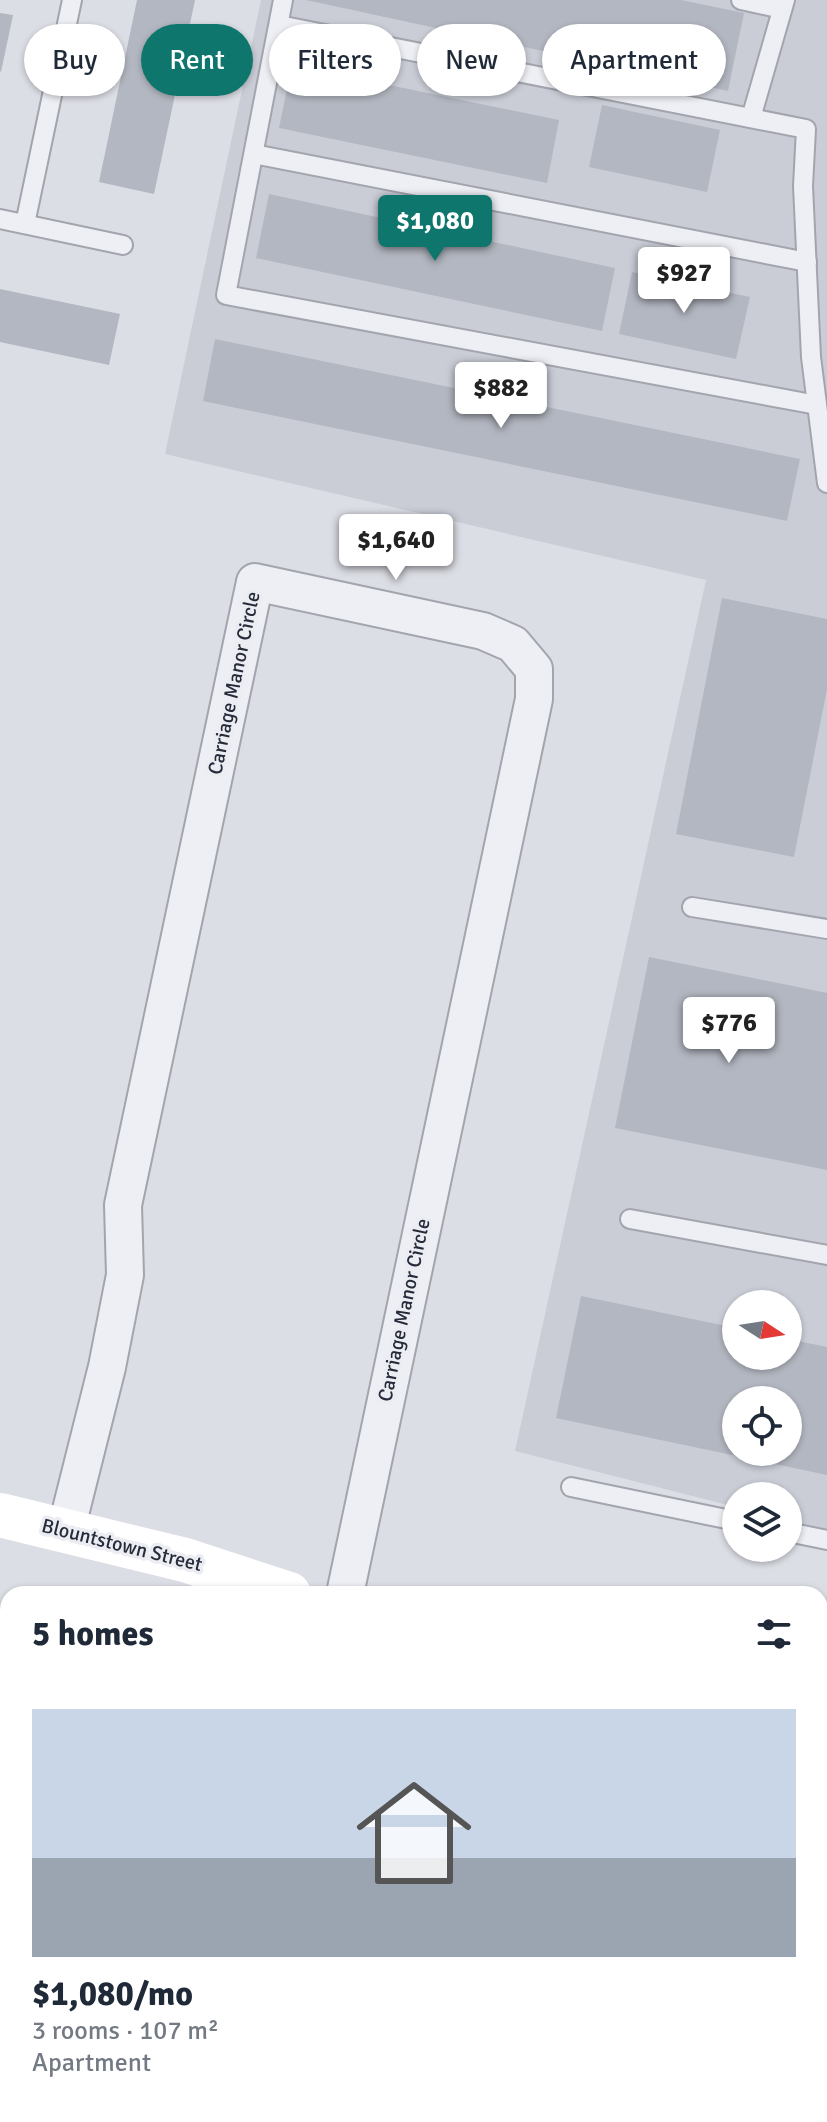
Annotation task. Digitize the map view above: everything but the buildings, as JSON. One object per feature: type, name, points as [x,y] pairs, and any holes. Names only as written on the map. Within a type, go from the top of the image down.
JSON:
[{"type":"main road","name":"Blountstown Street","points":[[0,1515],[185,1560],[265,1586]]},
{"type":"street","name":"Carriage Manor Circle","points":[[66,1530],[107,1367],[125,1275],[123,1205],[255,582],[483,631],[513,644],[534,669],[534,699],[347,1586]]},
{"type":"lane","points":[[25,224],[72,0]]},
{"type":"lane","points":[[279,24],[283,0]]},
{"type":"lane","points":[[741,0],[784,4],[751,118]]},
{"type":"lane","points":[[401,49],[806,129],[803,186],[807,262],[818,303],[811,357],[827,483]]},
{"type":"lane","points":[[269,77],[226,295],[817,405]]},
{"type":"lane","points":[[254,154],[807,262]]},
{"type":"lane","points":[[0,219],[123,245]]},
{"type":"lane","points":[[692,907],[827,929]]},
{"type":"lane","points":[[630,1219],[827,1255]]},
{"type":"lane","points":[[571,1487],[722,1518]]},
{"type":"lane","points":[[802,1535],[827,1540]]},
{"type":"shaded area","points":[[261,0],[827,0],[827,1530],[802,1524],[802,1482],[722,1482],[722,1503],[515,1451],[706,580],[165,454],[241,96],[253,96],[253,38]]}]
